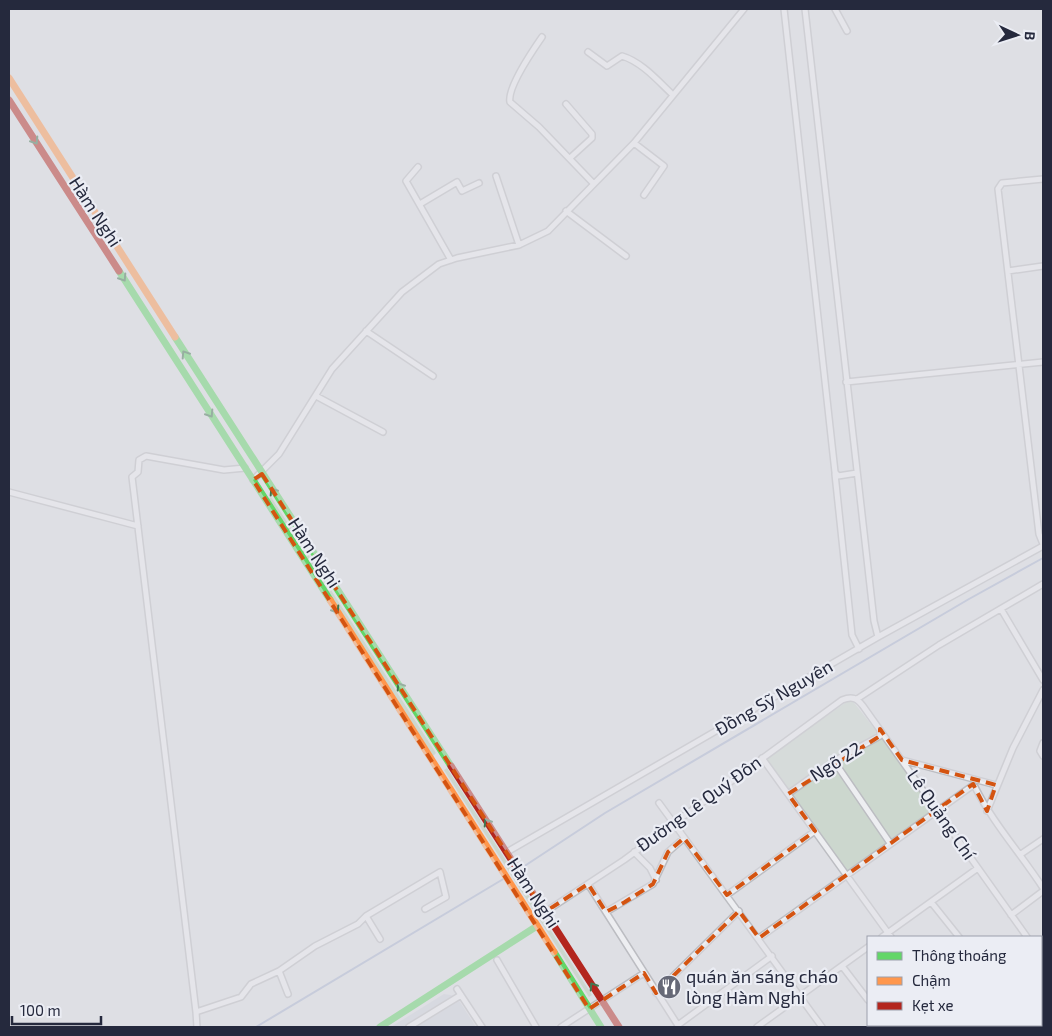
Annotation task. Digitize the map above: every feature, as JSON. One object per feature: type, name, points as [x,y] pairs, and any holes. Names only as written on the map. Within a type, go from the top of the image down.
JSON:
[{"type":"main road","name":"Hàm Nghi","points":[[9,78],[619,1027]]},
{"type":"main road","name":"Hàm Nghi","points":[[9,100],[601,1027]]},
{"type":"main road","points":[[380,1027],[537,926]]},
{"type":"street","points":[[253,480],[262,474],[279,454],[332,370],[402,292],[440,264],[519,245],[548,231],[593,182],[634,143],[744,9]]},
{"type":"street","points":[[784,9],[852,635],[859,648]]},
{"type":"street","points":[[805,9],[846,382],[874,621],[878,638]]},
{"type":"street","points":[[835,9],[847,30]]},
{"type":"street","points":[[542,37],[523,68],[510,99],[513,106],[539,127],[593,182]]},
{"type":"street","points":[[588,52],[607,66],[622,56],[629,58],[673,95]]},
{"type":"street","points":[[566,104],[592,134],[592,138],[570,158]]},
{"type":"street","points":[[634,143],[664,166],[644,195]]},
{"type":"street","points":[[418,167],[406,180],[451,260]]},
{"type":"street","points":[[496,176],[519,245]]},
{"type":"street","points":[[1043,178],[1002,183],[998,189],[1039,534],[1043,545]]},
{"type":"street","points":[[420,204],[457,182],[462,190],[479,183]]},
{"type":"street","points":[[566,212],[626,256]]},
{"type":"street","points":[[1008,271],[1043,266]]},
{"type":"street","points":[[366,331],[433,376]]},
{"type":"street","points":[[846,382],[1043,362]]},
{"type":"street","points":[[316,396],[383,432]]},
{"type":"street","points":[[197,1027],[132,477],[138,472],[138,462],[142,457],[150,456],[224,470],[245,468]]},
{"type":"street","points":[[834,472],[836,476],[857,473]]},
{"type":"street","points":[[9,492],[138,526]]},
{"type":"street","name":"Đồng Sỹ Nguyên","points":[[507,852],[859,648],[1043,545]]},
{"type":"street","name":"Đường Lê Quý Đôn","points":[[545,912],[634,852],[842,700],[851,697],[854,699],[1043,584]]},
{"type":"street","points":[[1001,608],[1043,680]]},
{"type":"street","points":[[987,811],[996,785],[1043,690]]},
{"type":"street","name":"Lê Quảng Chí","points":[[854,699],[880,729],[1025,936]]},
{"type":"street","name":"Ngõ 22","points":[[788,794],[834,761],[880,736],[880,729]]},
{"type":"street","points":[[1043,743],[1040,751],[1043,756]]},
{"type":"street","points":[[762,758],[889,935],[978,868]]},
{"type":"street","points":[[902,760],[996,785]]},
{"type":"street","points":[[834,761],[890,843]]},
{"type":"street","points":[[759,938],[972,786],[975,787],[987,811],[1021,854],[1043,890],[1011,915]]},
{"type":"street","points":[[659,803],[822,1027]]},
{"type":"street","points":[[727,895],[815,831]]},
{"type":"street","points":[[606,912],[640,893],[656,880],[668,852],[684,838]]},
{"type":"street","points":[[1021,854],[1043,839]]},
{"type":"street","points":[[634,852],[650,868],[656,880]]},
{"type":"street","points":[[196,1012],[241,997],[251,984],[278,971],[315,946],[358,924],[366,916],[440,872],[446,898],[425,909]]},
{"type":"street","points":[[588,884],[679,1026],[772,956]]},
{"type":"street","points":[[931,902],[958,936]]},
{"type":"street","points":[[656,992],[738,911]]},
{"type":"street","points":[[366,916],[380,940]]},
{"type":"street","points":[[757,1027],[867,948]]},
{"type":"street","points":[[496,960],[536,1027]]},
{"type":"street","points":[[842,966],[867,999]]},
{"type":"street","points":[[278,971],[288,994]]},
{"type":"street","points":[[561,1027],[644,973]]},
{"type":"street","points":[[457,990],[482,1027]]},
{"type":"street","points":[[409,1027],[461,995]]},
{"type":"highlighted area","points":[[262,474],[545,912],[588,884],[606,912],[625,902],[653,884],[668,852],[684,838],[727,895],[815,831],[788,794],[880,736],[880,729],[902,760],[996,785],[987,811],[973,784],[759,938],[739,911],[656,993],[644,973],[589,1009],[253,480]]},
{"type":"shaded area","points":[[271,497],[436,753],[433,756],[268,499]]},
{"type":"shaded area","points":[[851,699],[877,732],[881,731],[936,808],[845,873],[766,758]]},
{"type":"shaded area","points":[[447,768],[592,995],[589,997],[444,770]]},
{"type":"shaded area","points":[[444,994],[456,996],[476,1027],[391,1027]]},
{"type":"waterway","points":[[520,869],[605,813],[969,599],[1043,558]]},
{"type":"waterway","points":[[256,1027],[505,878]]},
{"type":"traffic: fast","points":[[119,271],[330,600]]},
{"type":"traffic: fast","points":[[175,337],[451,766]]},
{"type":"traffic: fast","points":[[380,1027],[537,926]]},
{"type":"traffic: fast","points":[[554,952],[601,1027]]},
{"type":"traffic: slow","points":[[9,78],[175,337]]},
{"type":"traffic: slow","points":[[330,600],[554,952]]},
{"type":"traffic: jam","points":[[9,100],[119,271]]},
{"type":"traffic: jam","points":[[451,766],[619,1027]]},
{"type":"place","name":"quán ăn sáng cháo lòng Hàm Nghi","points":[[669,987]]}]
